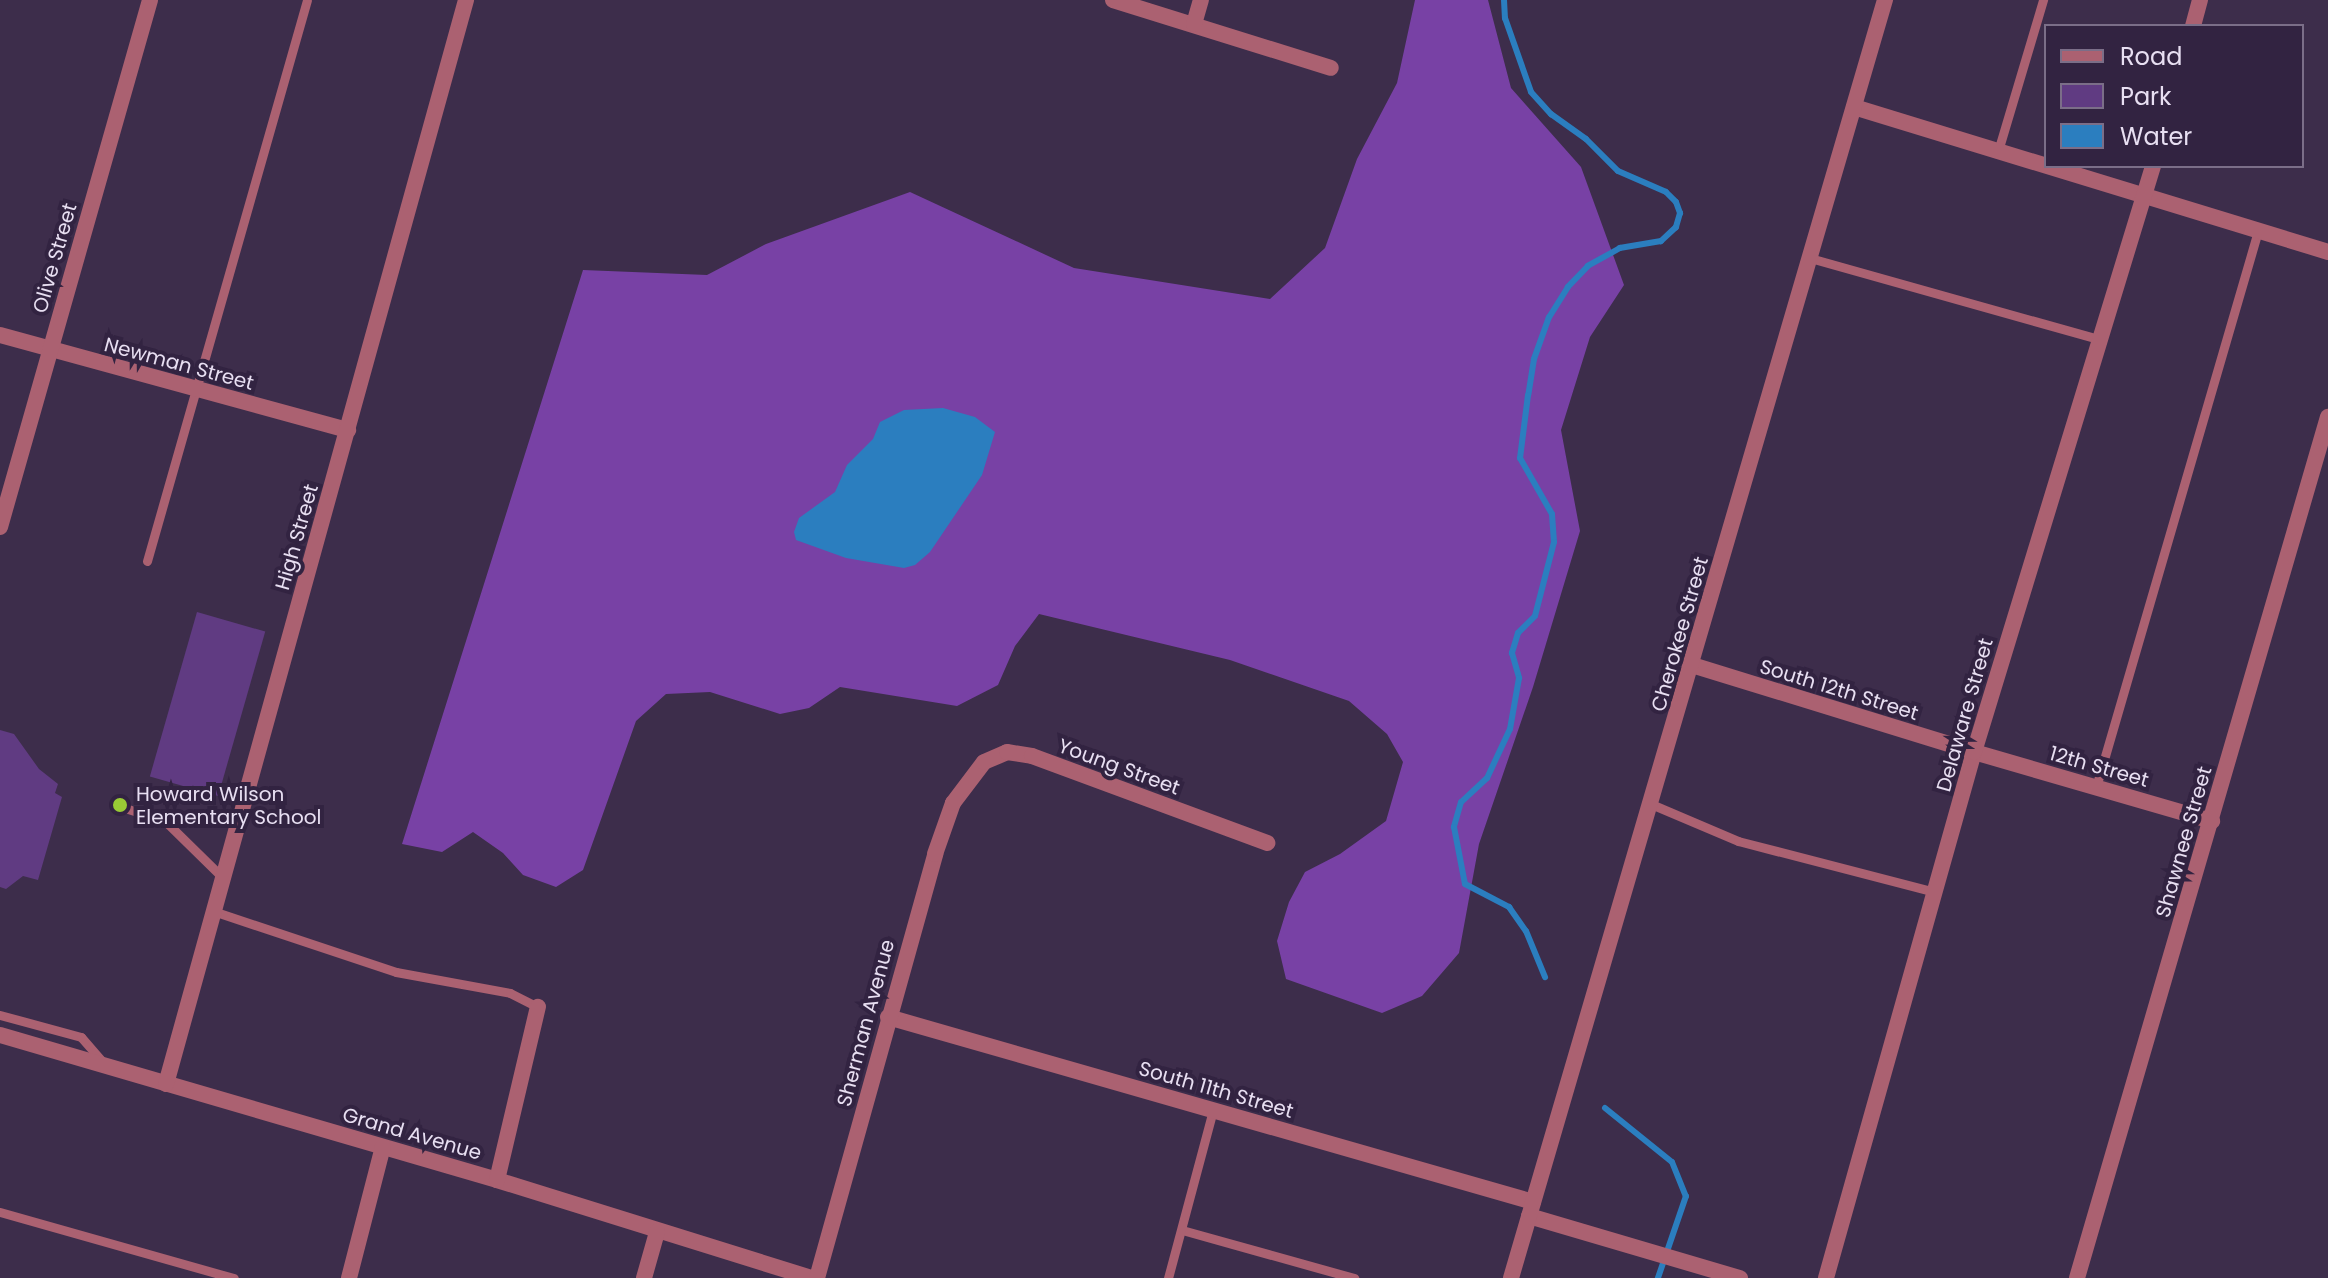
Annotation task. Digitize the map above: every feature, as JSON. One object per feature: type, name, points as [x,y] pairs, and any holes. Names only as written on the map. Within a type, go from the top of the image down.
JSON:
[{"type":"street","name":"Olive Street","points":[[0,527],[150,0]]},
{"type":"street","name":"High Street","points":[[166,1084],[466,0]]},
{"type":"street","points":[[1113,0],[1331,68]]},
{"type":"street","points":[[1194,24],[1201,0]]},
{"type":"street","name":"Cherokee Street","points":[[1511,1278],[1885,0]]},
{"type":"street","points":[[2194,24],[2200,0]]},
{"type":"street","points":[[1854,107],[2044,165]]},
{"type":"street","points":[[2053,168],[2328,252]]},
{"type":"street","name":"Delaware Street","points":[[1826,1278],[1974,752],[2152,168]]},
{"type":"street","name":"Newman Street","points":[[0,335],[348,430]]},
{"type":"street","name":"Shawnee Street","points":[[2077,1278],[2328,417]]},
{"type":"street","name":"South 12th Street","points":[[1692,665],[1974,752]]},
{"type":"street","name":"Young Street","points":[[967,785],[984,762],[1007,752],[1032,756],[1267,843]]},
{"type":"street","name":"12th Street","points":[[1974,752],[2212,821]]},
{"type":"street","name":"Sherman Avenue","points":[[817,1278],[935,854],[953,803],[967,785]]},
{"type":"street","points":[[497,1180],[538,1007]]},
{"type":"street","name":"South 11th Street","points":[[888,1017],[1213,1110],[1740,1278]]},
{"type":"street","name":"Grand Avenue","points":[[0,1035],[497,1180],[768,1271],[811,1278]]},
{"type":"street","points":[[349,1278],[383,1147]]},
{"type":"street","points":[[644,1278],[657,1232]]},
{"type":"lane","points":[[147,561],[307,0]]},
{"type":"lane","points":[[1998,151],[2043,0]]},
{"type":"lane","points":[[2096,787],[2258,231]]},
{"type":"lane","points":[[1810,258],[2099,339]]},
{"type":"lane","points":[[1651,804],[1738,841],[1935,892]]},
{"type":"lane","points":[[128,809],[165,821],[222,877]]},
{"type":"lane","points":[[212,911],[396,972],[510,993],[538,1007]]},
{"type":"lane","points":[[0,1015],[81,1037],[108,1067]]},
{"type":"lane","points":[[1168,1278],[1213,1110]]},
{"type":"lane","points":[[0,1212],[234,1278]]},
{"type":"lane","points":[[1182,1230],[1354,1278]]},
{"type":"green space","points":[[197,612],[265,632],[218,796],[150,776]]},
{"type":"green space","points":[[0,730],[14,734],[39,769],[58,784],[55,793],[62,797],[38,880],[23,876],[6,889],[0,887]]},
{"type":"shaded area","points":[[1415,0],[1488,0],[1511,88],[1581,167],[1624,285],[1590,337],[1561,430],[1580,531],[1533,687],[1479,844],[1459,953],[1422,996],[1382,1013],[1286,979],[1277,941],[1289,902],[1305,872],[1340,854],[1386,821],[1403,762],[1387,734],[1349,701],[1230,660],[1039,614],[1015,646],[998,685],[957,706],[840,687],[809,708],[780,714],[710,692],[666,694],[636,721],[583,870],[556,887],[523,875],[503,853],[473,832],[442,852],[402,844],[583,270],[707,275],[766,244],[910,192],[1074,268],[1270,299],[1325,248],[1357,159],[1397,83]]},
{"type":"water","points":[[943,408],[975,417],[995,432],[982,475],[930,552],[915,565],[904,568],[846,558],[796,540],[794,532],[799,518],[835,492],[847,465],[873,439],[880,422],[904,410]]},
{"type":"waterway","points":[[1504,0],[1505,18],[1531,92],[1551,114],[1586,139],[1618,171],[1666,192],[1676,202],[1680,213],[1676,227],[1661,241],[1620,248],[1588,266],[1568,287],[1549,317],[1534,359],[1520,458],[1552,514],[1554,542],[1535,616],[1518,633],[1512,653],[1519,678],[1510,729],[1487,778],[1461,802],[1454,827],[1465,884],[1509,907],[1526,931],[1545,977]]},
{"type":"waterway","points":[[1605,1108],[1672,1162],[1686,1196],[1658,1278]]},
{"type":"place","name":"Howard Wilson Elementary School","points":[[120,805]]}]
